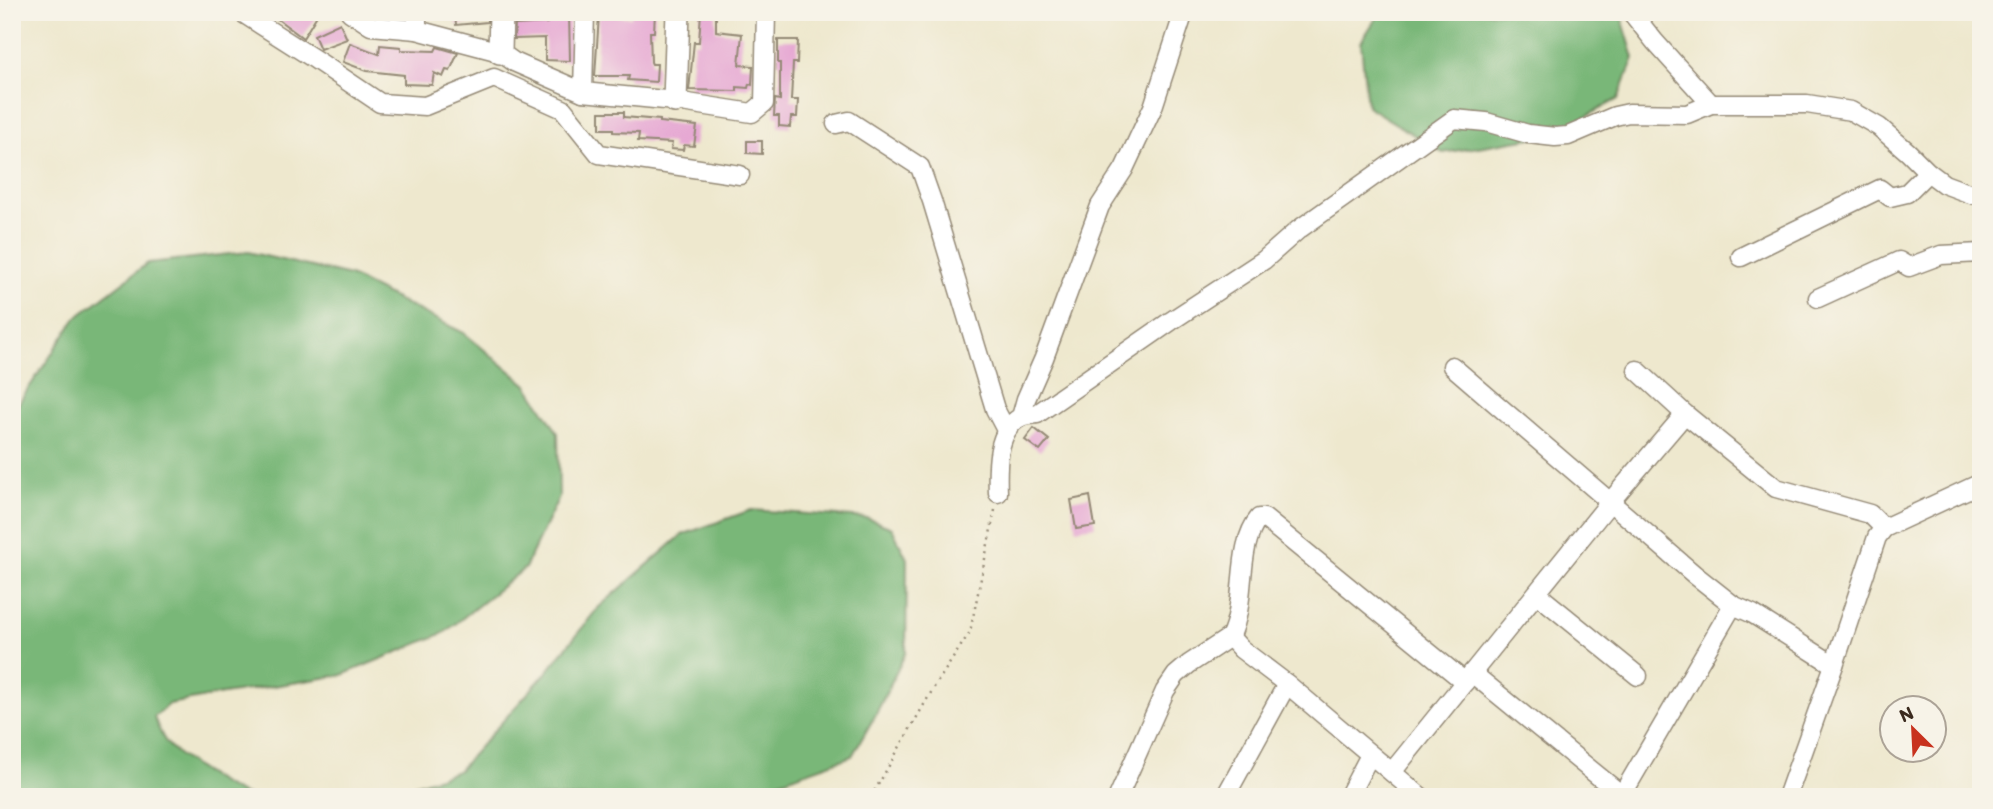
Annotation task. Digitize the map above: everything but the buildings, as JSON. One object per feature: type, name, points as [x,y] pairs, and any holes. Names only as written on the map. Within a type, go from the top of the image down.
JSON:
[{"type":"street","points":[[241,12],[380,103],[425,106],[494,78],[563,109],[599,154],[740,175]]},
{"type":"street","points":[[350,12],[371,26],[417,21],[500,52],[513,62],[583,92],[676,101],[752,113],[764,103],[766,12]]},
{"type":"street","points":[[500,12],[500,52]]},
{"type":"street","points":[[583,92],[586,12]]},
{"type":"street","points":[[676,101],[678,12]]},
{"type":"street","points":[[1021,417],[1100,206],[1125,169],[1153,107],[1184,12]]},
{"type":"street","points":[[1631,12],[1711,104]]},
{"type":"street","points":[[998,493],[997,465],[1006,430],[1021,417],[1037,414],[1264,260],[1298,230],[1454,118],[1555,137],[1568,136],[1615,116],[1629,113],[1687,114],[1711,104],[1807,104],[1851,111],[1879,127],[1944,184],[1971,194],[1981,194]]},
{"type":"street","points":[[836,124],[849,121],[920,167],[995,409],[1006,430]]},
{"type":"street","points":[[1741,257],[1880,189],[1890,198],[1907,194],[1928,172]]},
{"type":"street","points":[[1818,298],[1899,261],[1909,267],[1941,255],[1981,253]]},
{"type":"street","points":[[1451,366],[1733,606],[1753,614],[1834,665]]},
{"type":"street","points":[[1637,370],[1685,414],[1776,488],[1870,514],[1884,528]]},
{"type":"street","points":[[1392,772],[1685,414]]},
{"type":"street","points":[[1787,797],[1877,537],[1884,528],[1981,483]]},
{"type":"street","points":[[1118,797],[1165,691],[1176,675],[1230,637],[1237,624],[1247,541],[1259,518],[1264,518],[1623,796],[1733,606]]},
{"type":"street","points":[[1537,594],[1638,676]]},
{"type":"street","points":[[1230,637],[1241,649],[1287,684],[1421,797]]},
{"type":"street","points":[[1225,797],[1287,684]]},
{"type":"street","points":[[1348,797],[1370,755]]},
{"type":"path","points":[[871,797],[933,689],[970,632],[998,493]]},
{"type":"green space","points":[[1380,12],[1614,12],[1622,18],[1634,58],[1618,99],[1554,134],[1443,153],[1367,106],[1361,42]]},
{"type":"green space","points":[[248,252],[350,276],[464,333],[527,385],[558,433],[559,497],[525,568],[444,633],[342,675],[169,704],[154,717],[172,749],[220,783],[253,797],[12,797],[12,413],[76,318],[148,263]]},
{"type":"green space","points":[[751,510],[867,518],[892,528],[907,559],[906,652],[852,756],[735,797],[339,797],[393,792],[458,771],[546,673],[598,608],[682,535]]}]
